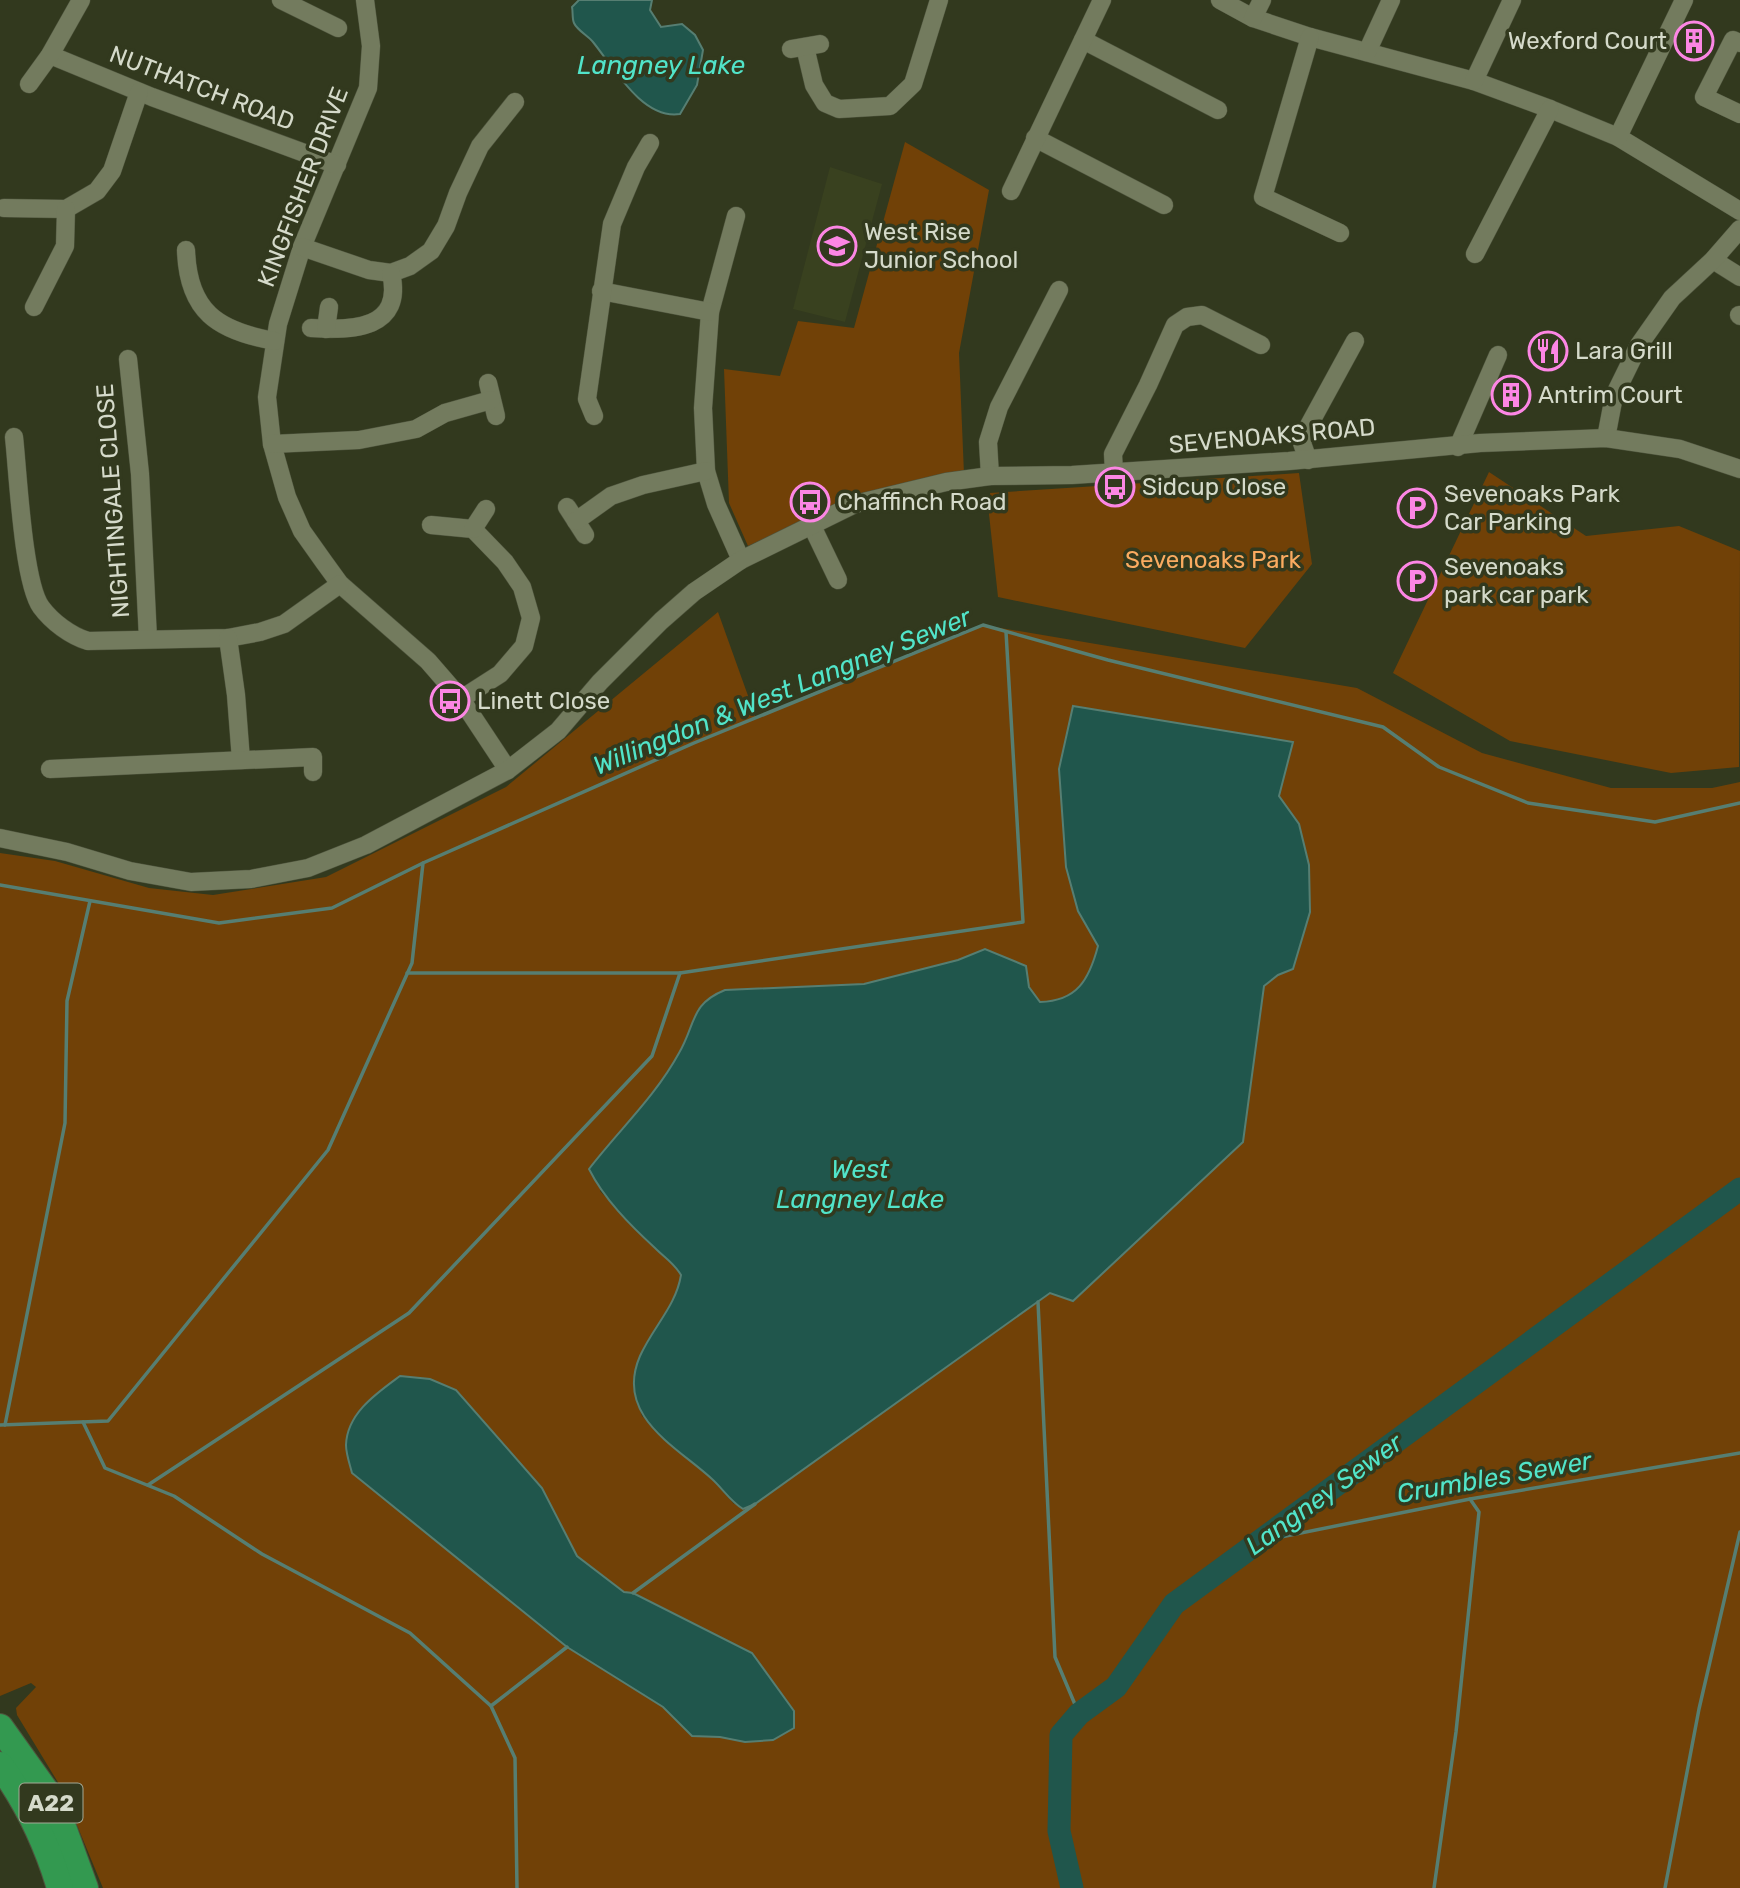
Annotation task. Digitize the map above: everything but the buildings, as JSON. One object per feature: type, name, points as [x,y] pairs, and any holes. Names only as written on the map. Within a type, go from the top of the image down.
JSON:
[{"type":"highway","name":"A22","points":[[0,1727],[45,1790],[64,1830],[85,1888]]},
{"type":"highway","name":"A22","points":[[0,1765],[26,1805],[53,1864],[60,1888]]},
{"type":"street","points":[[29,84],[50,55],[81,0]]},
{"type":"street","points":[[281,0],[338,28]]},
{"type":"street","name":"KINGFISHER DRIVE","points":[[365,0],[371,46],[368,88],[302,247],[285,298],[275,341],[268,397],[272,444],[287,497],[302,531],[340,584],[428,661],[461,699],[508,769]]},
{"type":"street","points":[[805,47],[814,85],[825,103],[839,109],[890,106],[913,84],[939,0]]},
{"type":"street","points":[[1011,191],[1102,0]]},
{"type":"street","points":[[1220,0],[1253,18],[1310,37],[1474,81],[1550,109],[1618,137],[1740,211]]},
{"type":"street","points":[[1253,18],[1262,0]]},
{"type":"street","points":[[1367,52],[1391,0]]},
{"type":"street","points":[[1474,81],[1512,0]]},
{"type":"street","points":[[1618,137],[1684,0]]},
{"type":"street","points":[[1310,37],[1263,197],[1340,233]]},
{"type":"street","points":[[1083,40],[1219,110]]},
{"type":"street","points":[[1740,43],[1733,40],[1704,97],[1740,114]]},
{"type":"street","name":"NUTHATCH ROAD","points":[[50,55],[139,92],[337,165]]},
{"type":"street","points":[[4,208],[66,209],[97,191],[111,171],[139,92]]},
{"type":"street","points":[[302,247],[369,270],[391,273],[410,266],[431,251],[446,226],[458,193],[481,146],[515,102]]},
{"type":"street","points":[[1475,254],[1550,109]]},
{"type":"street","points":[[1035,138],[1164,205]]},
{"type":"street","points":[[594,416],[577,400],[601,291],[612,224],[636,167],[650,143]]},
{"type":"street","points":[[34,307],[65,246],[66,209]]},
{"type":"street","points":[[736,216],[710,312],[703,408],[706,471],[716,504],[741,560]]},
{"type":"street","points":[[1606,438],[1614,397],[1639,345],[1672,298],[1713,260],[1740,229]]},
{"type":"street","points":[[186,250],[186,266],[192,294],[204,310],[225,327],[249,337],[275,341]]},
{"type":"street","points":[[1713,260],[1740,277]]},
{"type":"street","points":[[328,307],[319,329],[363,326],[382,318],[392,304],[394,289],[391,273]]},
{"type":"street","points":[[990,476],[988,442],[999,407],[1059,290]]},
{"type":"street","points":[[601,291],[710,312]]},
{"type":"street","points":[[1114,472],[1113,454],[1175,325],[1187,317],[1202,315],[1261,345]]},
{"type":"street","points":[[1308,460],[1302,443],[1308,427],[1355,341]]},
{"type":"street","points":[[1458,447],[1498,355]]},
{"type":"street","name":"NIGHTINGALE CLOSE","points":[[128,359],[140,474],[148,639]]},
{"type":"street","points":[[272,444],[359,440],[416,429],[445,413],[492,400]]},
{"type":"street","points":[[14,437],[31,584],[41,607],[76,637],[88,642],[228,638],[260,632],[284,624],[340,584]]},
{"type":"street","name":"SEVENOAKS ROAD","points":[[0,838],[67,852],[130,871],[191,882],[251,879],[308,867],[366,845],[508,769],[558,731],[600,682],[661,621],[694,592],[741,560],[855,503],[946,482],[990,476],[1114,472],[1308,460],[1480,443],[1606,438],[1680,449],[1740,469]]},
{"type":"street","points":[[576,521],[611,496],[643,485],[706,471]]},
{"type":"street","points":[[473,529],[486,509]]},
{"type":"street","points":[[811,524],[838,580]]},
{"type":"street","points":[[431,525],[473,529],[505,562],[522,587],[531,618],[524,646],[500,674],[461,699]]},
{"type":"street","points":[[228,638],[241,760]]},
{"type":"street","points":[[50,769],[313,757],[313,772]]},
{"type":"shaded area","name":"West Rise Junior School","points":[[830,167],[882,184],[845,322],[793,309]]},
{"type":"green space","points":[[905,142],[989,190],[959,353],[964,474],[847,501],[748,546],[729,503],[724,369],[780,376],[798,321],[854,328]]},
{"type":"green space","points":[[1489,472],[1586,536],[1679,526],[1740,551],[1739,767],[1671,773],[1510,741],[1393,673]]},
{"type":"green space","name":"Sevenoaks Park","points":[[1299,473],[1312,564],[1245,648],[998,597],[988,505],[991,504],[990,493]]},
{"type":"green space","points":[[718,612],[756,718],[983,625],[1357,688],[1482,753],[1611,788],[1712,788],[1740,782],[1740,1888],[103,1888],[62,1789],[17,1715],[16,1708],[36,1687],[31,1683],[0,1696],[0,853],[55,861],[149,888],[213,895],[326,877],[506,787]],"holes":[[[1059,769],[1279,797],[1299,824],[1309,865],[1293,969],[1278,975],[1264,986],[734,1504],[713,1480],[642,1416],[636,1396],[635,1376],[640,1356],[678,1293],[681,1275],[674,1263],[656,1249],[600,1191],[645,1105],[680,1052],[698,1009],[725,990],[864,984],[958,960],[985,949],[1026,966],[1029,987],[1040,1003],[1064,998],[1073,993],[1086,978],[1098,946],[1086,926],[1071,883],[1064,838]],[[375,1395],[542,1488],[577,1556],[624,1592],[752,1653],[794,1711],[773,1740],[746,1742],[692,1736],[663,1707],[567,1647],[352,1473],[348,1448],[350,1430],[353,1422]]]},
{"type":"water","name":"Langney Lake","points":[[579,0],[652,0],[650,10],[661,27],[682,24],[695,35],[703,50],[697,85],[680,114],[666,114],[654,109],[630,90],[593,42],[575,26],[572,7]]},
{"type":"water","name":"West Langney Lake","points":[[1073,706],[1293,742],[1279,796],[1299,824],[1309,865],[1310,912],[1293,969],[1278,975],[1264,986],[1243,1142],[1073,1301],[1050,1293],[755,1504],[743,1509],[653,1428],[642,1413],[635,1396],[634,1377],[645,1345],[669,1307],[681,1275],[618,1211],[589,1169],[659,1084],[679,1053],[700,1008],[725,990],[864,984],[958,960],[985,949],[1026,966],[1029,987],[1040,1002],[1063,998],[1080,986],[1090,969],[1098,946],[1078,911],[1066,867],[1059,769]]},
{"type":"water","points":[[400,1376],[430,1379],[456,1390],[542,1488],[577,1556],[624,1592],[633,1593],[752,1653],[794,1711],[794,1728],[773,1740],[745,1742],[720,1737],[692,1736],[663,1707],[567,1647],[352,1473],[346,1445],[352,1423],[365,1405]]},
{"type":"waterway","name":"Willingdon & West Langney Sewer","points":[[0,885],[219,923],[332,908],[423,863],[694,743],[983,625],[1108,660],[1383,727],[1439,767],[1528,803],[1655,822],[1740,803]]},
{"type":"waterway","points":[[407,973],[680,973],[1023,922],[1006,632]]},
{"type":"waterway","points":[[0,1425],[108,1421],[328,1150],[412,963],[423,863]]},
{"type":"waterway","points":[[5,1425],[65,1123],[67,1001],[90,901]]},
{"type":"waterway","points":[[148,1485],[409,1313],[652,1056],[680,973]]},
{"type":"waterway","name":"Langney Sewer","points":[[1072,1888],[1059,1831],[1061,1735],[1079,1714],[1116,1687],[1174,1604],[1740,1189]]},
{"type":"waterway","points":[[1038,1302],[1055,1657],[1079,1714]]},
{"type":"waterway","points":[[83,1422],[105,1468],[174,1496],[262,1554],[410,1633],[491,1706],[515,1758],[517,1888]]},
{"type":"waterway","name":"Crumbles Sewer","points":[[1256,1542],[1470,1499],[1740,1453]]},
{"type":"waterway","points":[[1434,1888],[1456,1732],[1479,1512],[1470,1499]]},
{"type":"waterway","points":[[633,1593],[755,1504]]},
{"type":"waterway","points":[[1665,1888],[1699,1709],[1740,1532]]},
{"type":"waterway","points":[[491,1706],[567,1647]]},
{"type":"place","name":"Wexford Court","points":[[1694,41]]},
{"type":"place","name":"West Rise Junior School","points":[[837,246]]},
{"type":"place","name":"Lara Grill","points":[[1548,351]]},
{"type":"place","name":"Antrim Court","points":[[1511,395]]},
{"type":"place","name":"Sidcup Close","points":[[1115,487]]},
{"type":"place","name":"Chaffinch Road","points":[[810,502]]},
{"type":"place","name":"Sevenoaks Park Car Parking","points":[[1417,508]]},
{"type":"place","name":"Sevenoaks park car park","points":[[1417,581]]},
{"type":"place","name":"Linett Close","points":[[450,701]]}]
